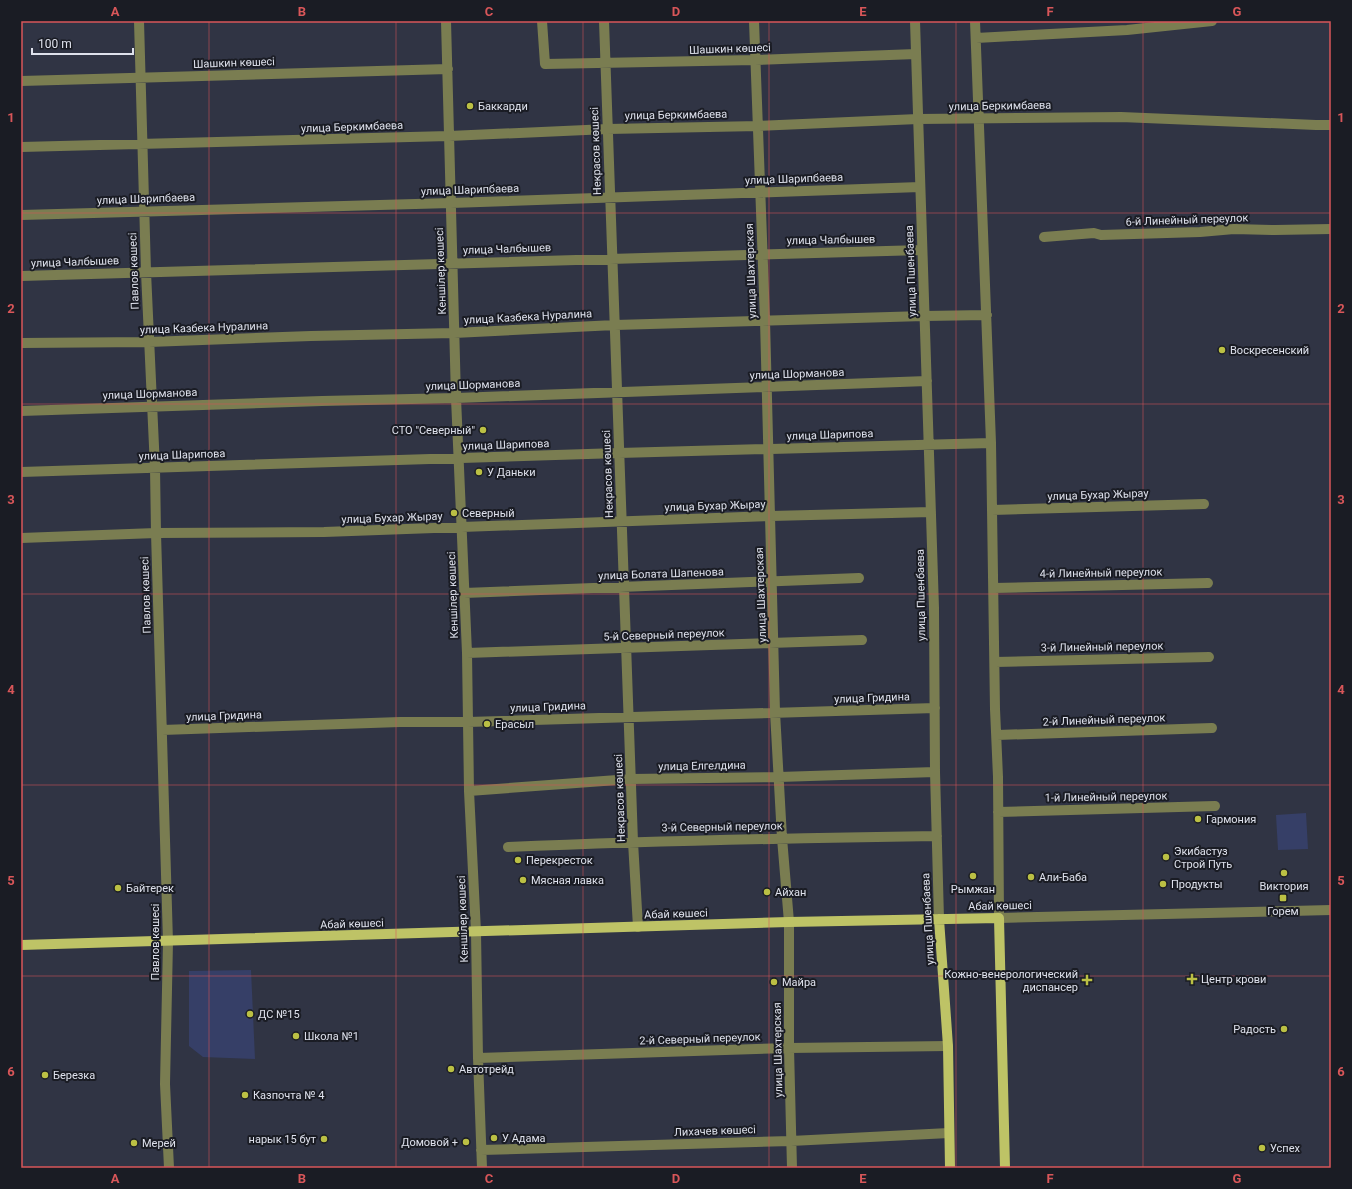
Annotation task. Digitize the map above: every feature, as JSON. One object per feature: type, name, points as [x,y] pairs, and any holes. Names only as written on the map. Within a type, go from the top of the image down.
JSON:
[{"type":"main road","name":"Абай көшесі","points":[[21,945],[168,942],[789,922],[999,918]]},
{"type":"main road","points":[[999,918],[1005,1168]]},
{"type":"main road","name":"улица Пшенбаева","points":[[939,919],[948,1046],[950,1168]]},
{"type":"street","name":"Павлов көшесі","points":[[139,21],[148,342],[155,468],[168,942],[165,1084],[169,1168]]},
{"type":"street","name":"Кеншілер көшесі","points":[[446,21],[456,398],[467,653],[469,791],[476,932],[478,1058],[482,1168]]},
{"type":"street","name":"Шашкин көшесі","points":[[542,21],[545,64],[755,60],[916,54]]},
{"type":"street","name":"Некрасов көшесі","points":[[604,21],[633,842],[638,927]]},
{"type":"street","name":"улица Шахтерская","points":[[754,21],[759,126],[769,449],[775,712],[782,838],[789,922],[789,1048],[792,1168]]},
{"type":"street","name":"улица Пшенбаева","points":[[915,21],[934,608],[935,772],[939,919]]},
{"type":"street","points":[[975,21],[991,443],[999,918]]},
{"type":"street","points":[[976,38],[1127,30],[1212,21]]},
{"type":"street","name":"Шашкин көшесі","points":[[21,81],[448,70]]},
{"type":"street","name":"улица Беркимбаева","points":[[21,148],[449,136],[608,129],[759,126],[918,119],[1121,117],[1316,126],[1331,125]]},
{"type":"street","name":"улица Шарипбаева","points":[[21,215],[451,203],[920,187]]},
{"type":"street","name":"6-й Линейный переулок","points":[[1044,237],[1094,234],[1200,232],[1234,229],[1275,230],[1331,228]]},
{"type":"street","name":"улица Чалбышев","points":[[21,276],[922,250]]},
{"type":"street","name":"улица Казбека Нуралина","points":[[21,343],[148,342],[311,336],[454,333],[615,325],[765,320],[987,315]]},
{"type":"street","name":"улица Шорманова","points":[[21,411],[456,398],[926,381]]},
{"type":"street","name":"улица Шарипова","points":[[21,472],[991,443]]},
{"type":"street","name":"улица Бухар Жырау","points":[[992,510],[1204,504]]},
{"type":"street","name":"улица Бухар Жырау","points":[[21,538],[156,533],[316,532],[462,528],[622,521],[931,512]]},
{"type":"street","name":"улица Болата Шапенова","points":[[464,593],[859,578]]},
{"type":"street","name":"4-й Линейный переулок","points":[[994,588],[1208,582]]},
{"type":"street","name":"5-й Северный переулок","points":[[467,653],[862,640]]},
{"type":"street","name":"3-й Линейный переулок","points":[[995,662],[1209,657]]},
{"type":"street","name":"улица Гридина","points":[[162,730],[400,722],[468,722],[935,708]]},
{"type":"street","name":"2-й Линейный переулок","points":[[997,735],[1212,728]]},
{"type":"street","name":"улица Елгелдина","points":[[469,791],[631,780],[935,772]]},
{"type":"street","name":"1-й Линейный переулок","points":[[998,812],[1215,806]]},
{"type":"street","name":"3-й Северный переулок","points":[[508,847],[782,838],[937,836]]},
{"type":"street","name":"Абай көшесі","points":[[999,918],[1331,910]]},
{"type":"street","name":"2-й Северный переулок","points":[[478,1058],[789,1048],[948,1046]]},
{"type":"street","name":"Лихачев көшесі","points":[[481,1150],[792,1141],[949,1134]]},
{"type":"shaded area","points":[[1306,813],[1308,849],[1278,850],[1276,815]]},
{"type":"shaded area","points":[[251,970],[255,1059],[203,1057],[189,1046],[189,971]]},
{"type":"place","name":"Баккарди","points":[[470,106]]},
{"type":"place","name":"Воскресенский","points":[[1222,350]]},
{"type":"place","name":"СТО \"Северный\"","points":[[483,430]]},
{"type":"place","name":"У Даньки","points":[[479,472]]},
{"type":"place","name":"Северный","points":[[454,513]]},
{"type":"place","name":"Ерасыл","points":[[487,724]]},
{"type":"place","name":"Гармония","points":[[1198,819]]},
{"type":"place","name":"Экибастуз Строй Путь","points":[[1166,857]]},
{"type":"place","name":"Перекресток","points":[[518,860]]},
{"type":"place","name":"Виктория","points":[[1284,873]]},
{"type":"place","name":"Рымжан","points":[[973,876]]},
{"type":"place","name":"Али-Баба","points":[[1031,877]]},
{"type":"place","name":"Мясная лавка","points":[[523,880]]},
{"type":"place","name":"Продукты","points":[[1163,884]]},
{"type":"place","name":"Байтерек","points":[[118,888]]},
{"type":"place","name":"Айхан","points":[[767,892]]},
{"type":"place","name":"Горем","points":[[1283,898]]},
{"type":"place","name":"Центр крови","points":[[1192,979]]},
{"type":"place","name":"Кожно-венерологический диспансер","points":[[1087,980]]},
{"type":"place","name":"Майра","points":[[774,982]]},
{"type":"place","name":"ДС №15","points":[[250,1014]]},
{"type":"place","name":"Радость","points":[[1284,1029]]},
{"type":"place","name":"Школа №1","points":[[296,1036]]},
{"type":"place","name":"Автотрейд","points":[[451,1069]]},
{"type":"place","name":"Березка","points":[[45,1075]]},
{"type":"place","name":"Казпочта № 4","points":[[245,1095]]},
{"type":"place","name":"У Адама","points":[[494,1138]]},
{"type":"place","name":"нарык 15 бут","points":[[324,1139]]},
{"type":"place","name":"Домовой +","points":[[466,1142]]},
{"type":"place","name":"Мерей","points":[[134,1143]]},
{"type":"place","name":"Успех","points":[[1262,1148]]}]
